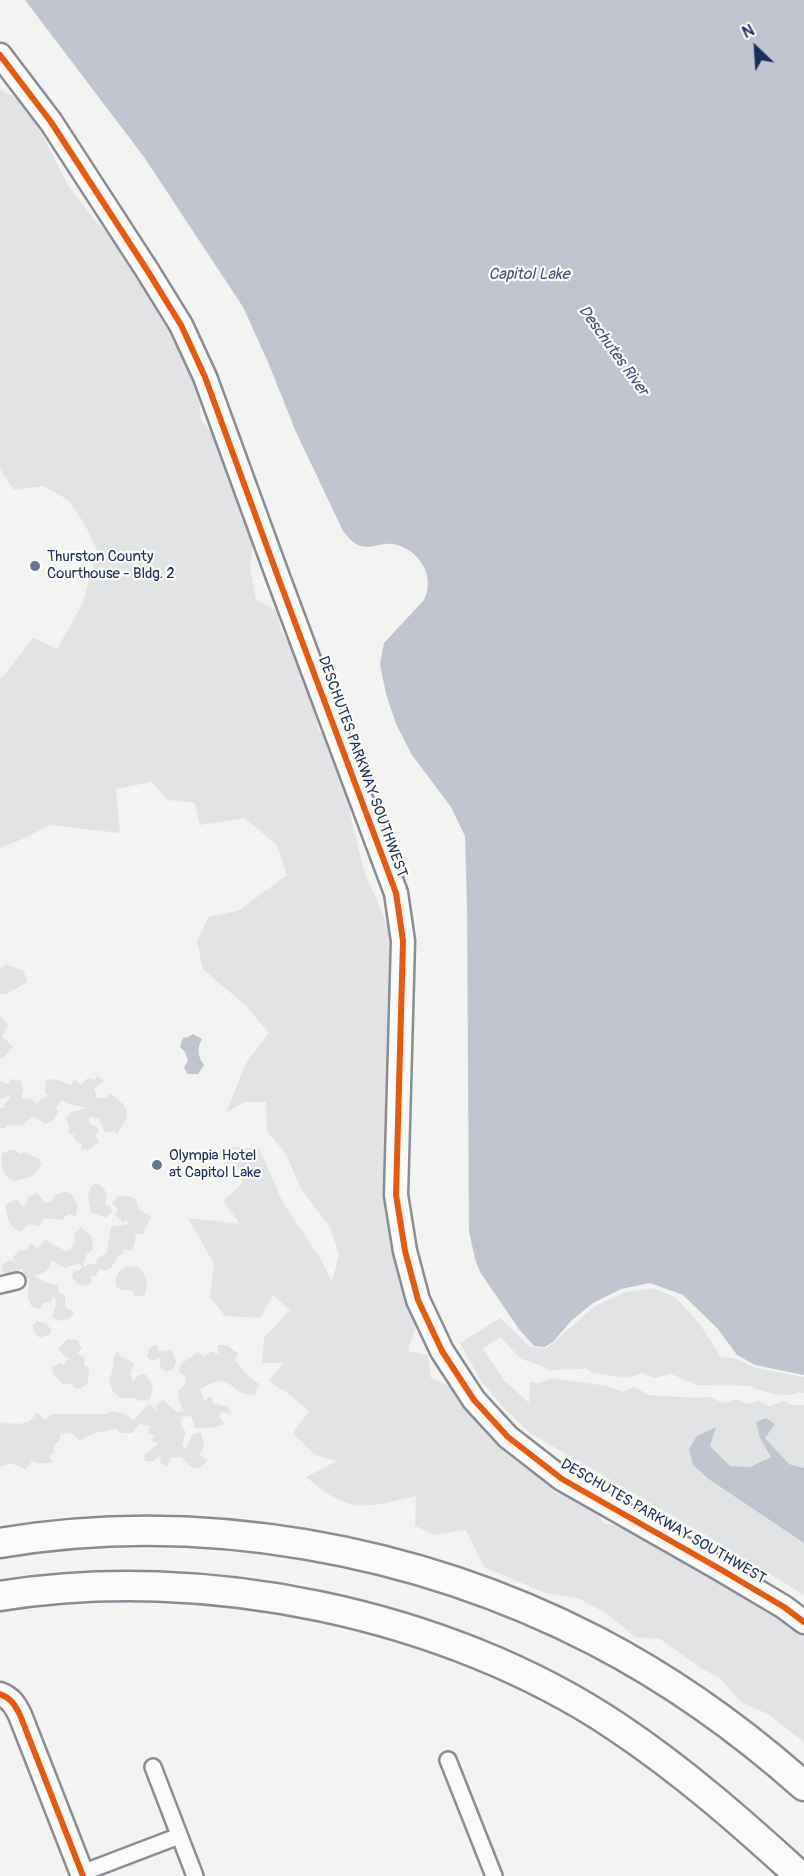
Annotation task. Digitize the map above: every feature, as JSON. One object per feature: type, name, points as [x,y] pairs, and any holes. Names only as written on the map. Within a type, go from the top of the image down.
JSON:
[{"type":"highway","points":[[0,1543],[99,1532],[215,1534],[310,1545],[387,1562],[432,1575],[486,1592],[541,1615],[640,1665],[724,1720],[804,1786]]},
{"type":"highway","points":[[0,1596],[73,1588],[126,1586],[222,1591],[336,1610],[435,1639],[529,1678],[616,1726],[696,1785],[800,1876]]},
{"type":"street","name":"DESCHUTES PARKWAY SOUTHWEST","points":[[0,55],[51,122],[119,225],[165,298],[200,366],[396,893],[403,941],[396,1195],[405,1251],[418,1300],[442,1351],[474,1400],[508,1437],[562,1479],[720,1569],[784,1607],[804,1622]]},
{"type":"street","points":[[0,1285],[17,1281]]},
{"type":"street","points":[[7,1699],[82,1875],[179,1836]]},
{"type":"street","points":[[448,1760],[494,1876]]},
{"type":"street","points":[[153,1767],[195,1876]]},
{"type":"shaded area","points":[[0,89],[26,104],[69,187],[93,218],[120,245],[170,323],[199,398],[201,419],[223,448],[226,469],[236,489],[241,518],[254,537],[250,567],[256,600],[276,610],[282,632],[296,655],[315,704],[318,730],[344,747],[351,818],[364,871],[389,929],[396,957],[389,1033],[412,1251],[395,1266],[421,1299],[408,1351],[428,1355],[431,1378],[454,1388],[556,1493],[587,1503],[604,1523],[629,1528],[718,1574],[765,1610],[799,1625],[804,1630],[804,1742],[768,1714],[741,1702],[721,1679],[660,1639],[635,1637],[606,1613],[578,1598],[545,1593],[484,1567],[466,1530],[436,1535],[415,1526],[416,1496],[361,1506],[335,1498],[317,1486],[306,1477],[337,1461],[315,1455],[293,1433],[309,1411],[289,1394],[268,1381],[284,1363],[262,1363],[264,1338],[290,1310],[273,1295],[260,1318],[225,1316],[210,1297],[214,1264],[188,1218],[240,1224],[223,1201],[243,1183],[230,1147],[259,1148],[283,1203],[321,1260],[332,1282],[339,1255],[330,1227],[301,1189],[286,1154],[267,1131],[266,1102],[244,1102],[226,1113],[246,1063],[269,1033],[247,1007],[203,969],[197,942],[208,917],[238,911],[287,875],[277,845],[244,818],[200,825],[195,803],[168,800],[152,782],[116,789],[120,833],[50,825],[0,848],[0,678],[33,638],[57,649],[83,603],[97,550],[84,523],[68,500],[43,486],[14,490],[0,469]]},
{"type":"shaded area","points":[[6,964],[24,971],[27,982],[7,994],[0,994],[0,969]]},
{"type":"shaded area","points":[[0,1014],[8,1026],[2,1036],[13,1047],[3,1058],[0,1058]]},
{"type":"shaded area","points":[[97,1075],[104,1081],[94,1088],[97,1098],[107,1098],[110,1093],[126,1108],[126,1117],[116,1135],[115,1131],[105,1133],[99,1119],[89,1117],[89,1123],[99,1129],[96,1136],[99,1142],[88,1150],[81,1149],[82,1143],[77,1143],[73,1134],[68,1133],[69,1126],[66,1118],[71,1112],[87,1108],[68,1104],[62,1100],[56,1107],[58,1113],[51,1122],[45,1124],[32,1116],[22,1126],[8,1125],[4,1129],[0,1128],[0,1108],[5,1107],[4,1104],[11,1098],[9,1096],[0,1099],[0,1081],[8,1084],[11,1079],[21,1081],[23,1089],[21,1099],[30,1098],[37,1104],[42,1098],[48,1096],[45,1092],[46,1080],[54,1079],[72,1085],[74,1079],[80,1085],[88,1078],[95,1080]]},
{"type":"shaded area","points":[[9,1150],[15,1150],[21,1154],[24,1152],[38,1158],[42,1163],[33,1176],[14,1181],[4,1172],[2,1164],[3,1151],[7,1153]]},
{"type":"shaded area","points":[[97,1183],[105,1190],[105,1205],[110,1206],[112,1212],[106,1218],[91,1212],[88,1196],[91,1186]]},
{"type":"shaded area","points":[[66,1191],[72,1195],[78,1205],[76,1216],[68,1214],[62,1220],[43,1218],[40,1226],[29,1224],[20,1232],[7,1217],[5,1205],[16,1199],[23,1207],[28,1197],[37,1193],[46,1203],[51,1202],[55,1195]]},
{"type":"shaded area","points":[[118,1196],[129,1196],[136,1200],[138,1208],[151,1217],[143,1234],[135,1234],[132,1251],[123,1249],[123,1254],[117,1257],[115,1263],[112,1264],[113,1267],[105,1271],[99,1268],[96,1276],[91,1276],[92,1282],[87,1286],[77,1284],[72,1277],[74,1271],[82,1267],[79,1263],[65,1268],[51,1260],[46,1271],[34,1276],[58,1285],[59,1293],[65,1296],[65,1307],[74,1313],[69,1319],[61,1321],[52,1318],[57,1301],[52,1296],[51,1302],[44,1303],[40,1309],[31,1306],[28,1297],[29,1278],[22,1279],[23,1268],[16,1271],[17,1276],[9,1278],[1,1266],[8,1260],[15,1262],[13,1257],[19,1250],[26,1251],[31,1243],[37,1249],[46,1239],[65,1251],[70,1250],[75,1242],[74,1234],[81,1227],[92,1237],[93,1250],[87,1254],[83,1264],[85,1267],[89,1263],[96,1265],[97,1259],[107,1252],[111,1227],[128,1224],[127,1219],[123,1223],[115,1215],[118,1209],[112,1203]]},
{"type":"shaded area","points":[[127,1266],[139,1267],[144,1274],[147,1284],[144,1296],[135,1296],[132,1290],[122,1290],[116,1286],[117,1274]]},
{"type":"shaded area","points":[[652,1288],[675,1297],[699,1323],[721,1357],[738,1359],[755,1368],[804,1377],[804,1393],[786,1395],[751,1386],[697,1385],[671,1374],[654,1378],[642,1373],[628,1378],[592,1373],[586,1368],[550,1371],[521,1359],[500,1337],[483,1349],[504,1380],[529,1403],[530,1382],[539,1383],[552,1378],[607,1386],[623,1392],[634,1387],[649,1395],[710,1397],[723,1403],[737,1399],[746,1404],[759,1401],[769,1406],[784,1401],[791,1405],[804,1405],[804,1468],[789,1464],[765,1438],[760,1438],[772,1457],[750,1467],[730,1466],[710,1446],[715,1428],[697,1436],[710,1480],[804,1543],[804,1595],[530,1433],[503,1407],[481,1381],[460,1343],[500,1318],[530,1347],[547,1348],[595,1306],[625,1292]]},
{"type":"shaded area","points":[[37,1321],[46,1323],[51,1329],[50,1334],[40,1338],[34,1333],[33,1325]]},
{"type":"shaded area","points":[[67,1339],[77,1340],[82,1348],[77,1353],[85,1357],[84,1366],[89,1368],[88,1383],[80,1389],[74,1388],[72,1383],[64,1385],[53,1374],[52,1367],[60,1363],[64,1366],[66,1360],[70,1359],[58,1349]]},
{"type":"shaded area","points":[[157,1344],[159,1351],[172,1350],[176,1361],[174,1368],[166,1372],[160,1367],[160,1358],[152,1361],[147,1357],[149,1348]]},
{"type":"shaded area","points":[[218,1345],[227,1345],[238,1354],[235,1360],[246,1374],[259,1384],[255,1394],[240,1392],[226,1382],[220,1381],[200,1389],[205,1402],[208,1397],[212,1397],[213,1403],[228,1407],[232,1415],[222,1412],[219,1416],[224,1424],[210,1428],[195,1428],[191,1416],[181,1417],[181,1426],[186,1432],[182,1446],[186,1449],[192,1435],[201,1432],[204,1447],[199,1455],[208,1460],[200,1468],[194,1469],[181,1457],[171,1458],[167,1467],[160,1462],[159,1456],[153,1461],[145,1461],[144,1456],[158,1443],[151,1441],[155,1436],[148,1433],[151,1426],[139,1424],[133,1433],[118,1433],[117,1428],[93,1434],[80,1441],[73,1434],[61,1433],[59,1441],[54,1445],[54,1453],[49,1457],[53,1463],[31,1461],[25,1469],[10,1463],[0,1467],[0,1422],[18,1424],[29,1422],[37,1413],[45,1420],[52,1414],[106,1414],[111,1411],[123,1413],[133,1420],[150,1404],[157,1411],[156,1406],[163,1400],[177,1412],[184,1411],[178,1399],[179,1390],[185,1385],[186,1377],[179,1372],[181,1364],[198,1352],[204,1357],[212,1351],[218,1354]]},
{"type":"shaded area","points":[[117,1351],[120,1356],[134,1363],[130,1374],[133,1381],[139,1375],[145,1374],[153,1386],[150,1399],[137,1401],[136,1398],[120,1398],[112,1390],[109,1379]]},
{"type":"water","name":"Capitol Lake","points":[[25,0],[804,0],[804,1375],[755,1365],[737,1355],[718,1329],[683,1295],[650,1283],[621,1289],[593,1303],[571,1321],[553,1342],[545,1347],[534,1346],[519,1329],[480,1272],[469,1231],[465,836],[451,807],[412,755],[396,724],[386,694],[380,664],[384,643],[424,600],[428,582],[426,573],[423,565],[410,551],[393,544],[361,546],[353,542],[343,531],[296,432],[243,307],[144,157]]},
{"type":"water","points":[[193,1034],[202,1039],[198,1052],[204,1065],[198,1074],[188,1074],[184,1068],[188,1060],[180,1047],[183,1038]]},
{"type":"water","points":[[766,1418],[775,1424],[765,1438],[789,1464],[804,1468],[804,1543],[710,1480],[693,1465],[689,1449],[697,1436],[716,1427],[710,1446],[730,1466],[750,1467],[771,1457],[760,1438],[756,1422]]},
{"type":"cycle path","points":[[0,55],[51,122],[181,325],[205,377],[396,893],[403,941],[396,1195],[405,1251],[418,1300],[442,1351],[474,1400],[508,1437],[562,1479],[720,1569],[784,1607],[804,1622]]},
{"type":"cycle path","points":[[0,1694],[12,1702],[20,1715],[83,1876]]},
{"type":"place","name":"Thurston County Courthouse - Bldg. 2","points":[[35,566]]},
{"type":"place","name":"Olympia Hotel at Capitol Lake","points":[[157,1165]]},
{"type":"water label","name":"Deschutes River","points":[[613,351]]}]
